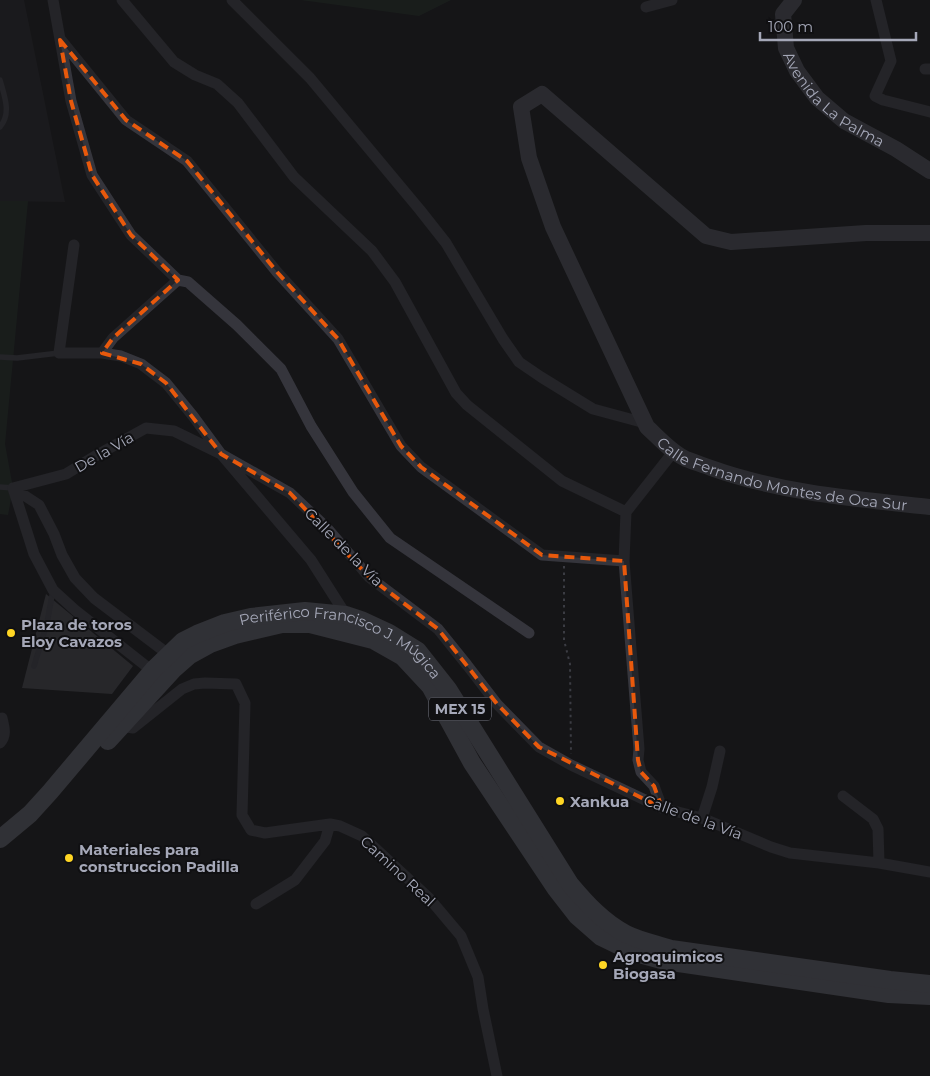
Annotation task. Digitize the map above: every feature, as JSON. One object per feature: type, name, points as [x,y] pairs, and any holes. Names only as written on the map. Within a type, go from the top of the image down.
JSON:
[{"type":"main road","name":"Periférico Francisco J. Múgica","points":[[0,839],[30,814],[153,670],[183,641],[225,623],[251,617],[305,611],[346,615],[389,633],[418,651],[448,690],[570,884],[589,906],[608,923],[626,934],[671,949],[930,984]]},
{"type":"main road","name":"Periférico Francisco J. Múgica","points":[[0,852],[38,820],[121,726],[174,669],[190,655],[210,644],[235,635],[282,624],[310,624],[372,640],[403,657],[430,686],[472,763],[556,889],[577,916],[601,937],[632,952],[666,961],[889,994],[930,996]]},
{"type":"street","points":[[53,0],[71,101],[92,175],[131,236],[178,280],[188,282],[237,325],[281,368],[311,426],[353,492],[390,538],[529,632]]},
{"type":"street","points":[[122,0],[174,62],[195,76],[217,84],[238,103],[294,177],[372,251],[395,282],[456,393],[467,405],[562,481],[626,512]]},
{"type":"street","points":[[232,0],[310,78],[420,210],[446,243],[503,339],[519,362],[593,409],[645,423]]},
{"type":"street","points":[[646,7],[672,0]]},
{"type":"street","name":"Avenida La Palma","points":[[794,0],[784,14],[786,48],[797,71],[817,98],[844,121],[896,149],[930,171]]},
{"type":"street","points":[[876,0],[891,61],[875,96],[883,100],[930,112]]},
{"type":"street","points":[[60,40],[126,120],[186,161],[276,272],[338,339],[401,446],[421,467],[542,555],[624,561]]},
{"type":"street","name":"Calle Fernando Montes de Oca Sur","points":[[930,233],[866,233],[731,242],[706,236],[542,94],[522,107],[530,158],[553,227],[647,427],[674,451],[685,458],[733,475],[786,488],[864,500],[930,507]]},
{"type":"street","points":[[74,245],[59,353],[102,353],[121,356],[141,364],[166,383],[194,416],[221,454],[311,560],[346,615]]},
{"type":"street","points":[[102,353],[113,338],[178,280]]},
{"type":"street","name":"De la Vía","points":[[13,488],[66,474],[97,454],[146,428],[174,431],[221,454]]},
{"type":"street","points":[[662,808],[654,786],[642,772],[638,760],[624,561],[626,512],[674,451]]},
{"type":"street","name":"Calle de la Vía","points":[[221,454],[290,493],[327,528],[369,577],[438,629],[497,704],[539,747],[571,765],[662,808],[702,818],[771,847],[790,853],[879,863],[930,872]]},
{"type":"street","points":[[13,488],[34,554],[53,590],[75,610],[153,670]]},
{"type":"street","points":[[13,488],[39,505],[75,578],[94,598],[168,654]]},
{"type":"street","name":"Camino Real","points":[[121,726],[133,728],[182,689],[194,684],[205,682],[236,684],[245,703],[242,815],[251,830],[265,833],[330,824],[340,826],[362,836],[429,898],[461,936],[478,977],[482,1009],[497,1076]]},
{"type":"street","points":[[0,743],[5,731],[2,718]]},
{"type":"street","points":[[702,818],[720,751]]},
{"type":"street","points":[[843,796],[873,819],[878,829],[879,863]]},
{"type":"street","points":[[256,904],[295,880],[325,841],[330,824]]},
{"type":"lane","points":[[0,80],[8,109],[0,126]]},
{"type":"lane","points":[[0,357],[17,358],[59,353]]},
{"type":"lane","points":[[0,487],[13,488]]},
{"type":"lane","points":[[34,666],[47,623],[53,590]]},
{"type":"path","points":[[564,557],[564,640],[570,664],[571,765]]},
{"type":"highlighted area","points":[[60,40],[126,120],[187,161],[277,272],[338,339],[401,446],[421,467],[542,555],[624,561],[638,760],[641,772],[654,786],[662,808],[539,747],[497,704],[438,629],[369,577],[290,493],[221,454],[166,383],[141,364],[102,353],[113,338],[178,280],[131,235],[92,175],[71,101]]},
{"type":"shaded area","points":[[0,0],[24,0],[65,202],[0,201]]},
{"type":"shaded area","points":[[301,0],[451,0],[419,16]]},
{"type":"shaded area","points":[[0,201],[28,201],[5,444],[13,488],[8,515],[0,514]]},
{"type":"building","points":[[46,594],[133,666],[112,694],[22,688]]},
{"type":"place","name":"Plaza de toros Eloy Cavazos","points":[[11,633]]},
{"type":"place","name":"Xankua","points":[[560,801]]},
{"type":"place","name":"Materiales para construccion Padilla","points":[[69,858]]},
{"type":"place","name":"Agroquimicos Biogasa","points":[[603,965]]}]
